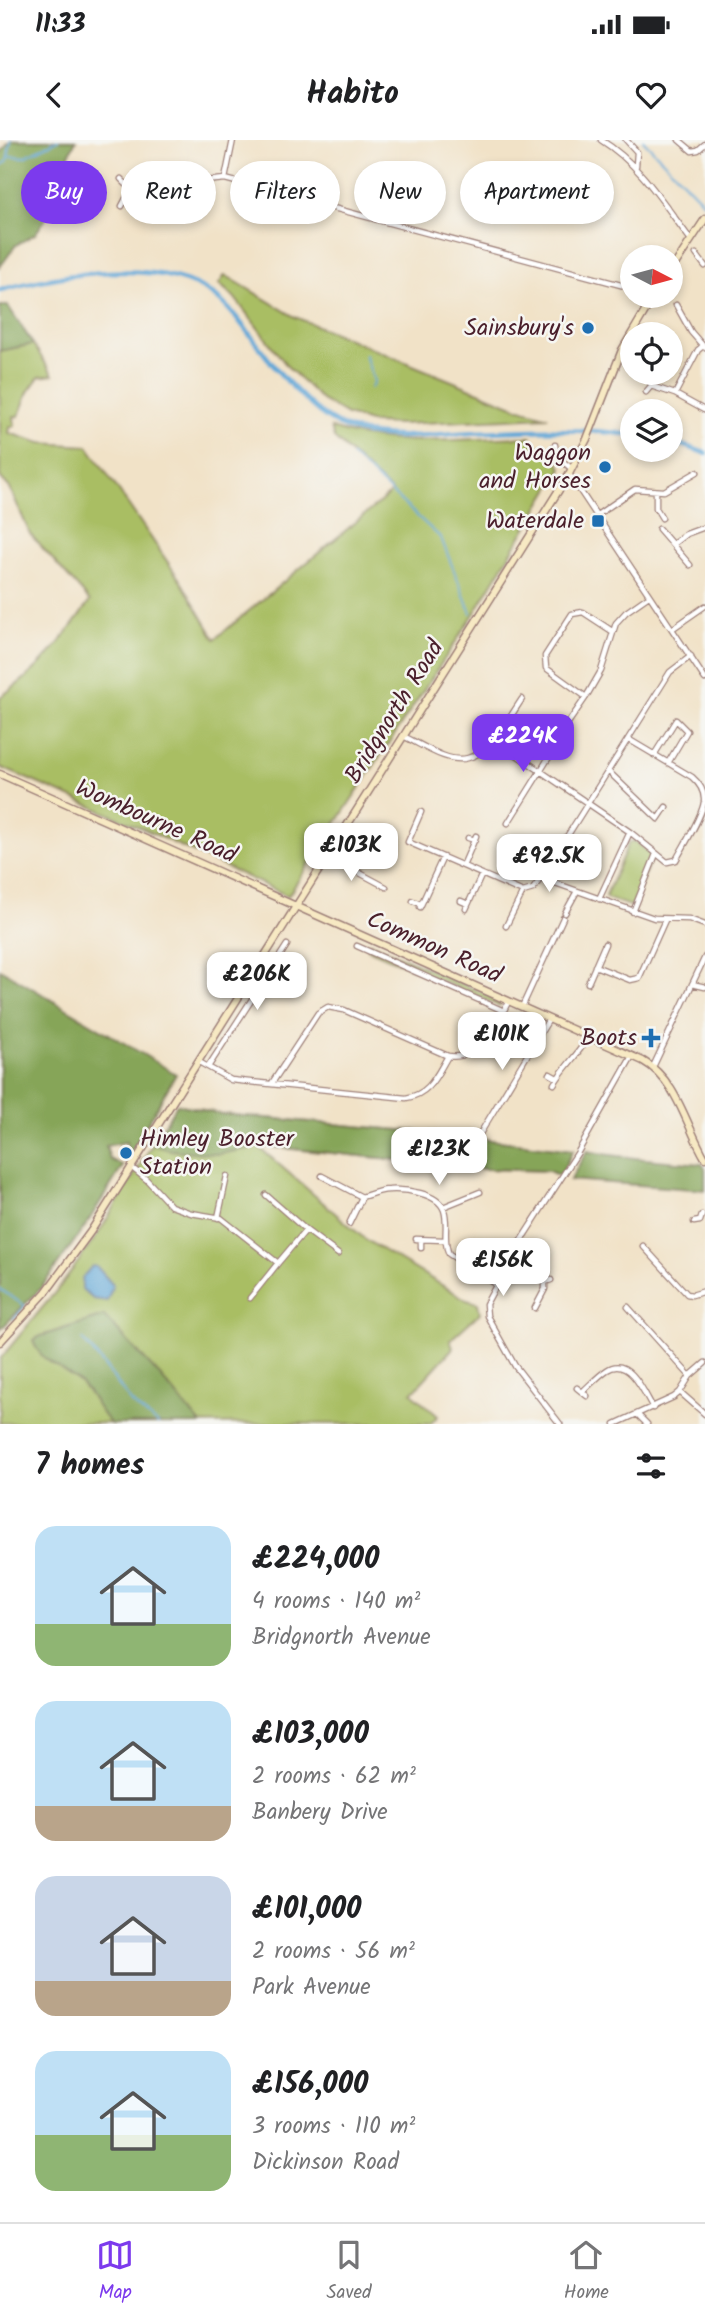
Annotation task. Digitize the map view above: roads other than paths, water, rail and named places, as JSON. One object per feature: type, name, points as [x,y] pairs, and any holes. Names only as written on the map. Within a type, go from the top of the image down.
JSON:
[{"type":"main road","points":[[683,252],[705,219]]},
{"type":"main road","name":"Bridgnorth Road","points":[[0,1342],[72,1259],[571,471],[587,439],[622,349],[647,308]]},
{"type":"main road","name":"Wombourne Road","points":[[0,774],[295,906]]},
{"type":"main road","name":"Common Road","points":[[295,906],[653,1067],[667,1084],[705,1158]]},
{"type":"street","points":[[225,179],[233,140]]},
{"type":"street","points":[[601,140],[636,167],[691,240]]},
{"type":"street","points":[[610,145],[614,140]]},
{"type":"street","points":[[626,140],[637,152],[636,167]]},
{"type":"street","points":[[680,140],[692,151],[705,144]]},
{"type":"street","points":[[216,180],[225,179],[620,285]]},
{"type":"street","points":[[696,254],[705,266]]},
{"type":"street","points":[[675,394],[698,350],[704,347],[679,316],[677,308]]},
{"type":"street","points":[[646,391],[651,386],[675,394],[704,410]]},
{"type":"street","points":[[555,445],[556,453],[571,471],[649,596],[705,679]]},
{"type":"street","points":[[597,515],[635,489],[656,492],[670,489],[693,478],[697,472]]},
{"type":"street","points":[[656,492],[658,515]]},
{"type":"street","points":[[673,544],[686,534],[705,527]]},
{"type":"street","points":[[659,529],[690,565]]},
{"type":"street","points":[[566,726],[601,671],[612,631],[621,617],[649,596]]},
{"type":"street","points":[[672,629],[705,606]]},
{"type":"street","points":[[586,697],[548,671],[544,664],[545,656],[572,614],[576,612],[583,612],[612,631]]},
{"type":"street","points":[[427,820],[420,815],[408,842],[523,892],[533,889],[670,672],[691,656]]},
{"type":"street","points":[[403,736],[454,759],[471,757],[492,745],[522,699]]},
{"type":"street","points":[[565,715],[571,718]]},
{"type":"street","points":[[654,755],[676,720],[687,731],[668,763]]},
{"type":"street","points":[[508,823],[561,738]]},
{"type":"street","points":[[492,745],[505,747],[589,802],[667,862],[676,860],[704,802],[704,793],[697,781],[628,739]]},
{"type":"street","points":[[608,771],[658,819],[666,807]]},
{"type":"street","points":[[599,899],[630,832]]},
{"type":"street","points":[[463,866],[475,838],[468,838]]},
{"type":"street","points":[[633,912],[656,854]]},
{"type":"street","points":[[328,856],[386,887]]},
{"type":"street","points":[[413,901],[420,906],[443,857]]},
{"type":"street","points":[[461,901],[467,906],[482,874]]},
{"type":"street","points":[[377,883],[380,875]]},
{"type":"street","points":[[541,878],[633,912],[665,920],[689,919],[705,925]]},
{"type":"street","points":[[522,1007],[576,891]]},
{"type":"street","points":[[506,926],[523,892]]},
{"type":"street","points":[[595,966],[630,980],[639,978],[665,920]]},
{"type":"street","name":"Common Road","points":[[367,939],[360,948],[504,1011]]},
{"type":"street","points":[[588,983],[605,944]]},
{"type":"street","points":[[208,1068],[287,945]]},
{"type":"street","points":[[653,1067],[705,957]]},
{"type":"street","points":[[255,970],[265,978]]},
{"type":"street","points":[[692,984],[705,987]]},
{"type":"street","points":[[272,1083],[318,1013],[328,1007],[344,1010],[448,1056],[462,1057],[478,1050],[508,1002]]},
{"type":"street","points":[[482,1135],[549,1019]]},
{"type":"street","points":[[554,1084],[589,1036]]},
{"type":"street","points":[[199,1062],[231,1080],[406,1098],[419,1096],[430,1087],[448,1056]]},
{"type":"street","points":[[559,1424],[516,1366],[487,1316],[486,1304],[510,1259],[578,1152],[632,1056]]},
{"type":"street","points":[[551,1074],[557,1078]]},
{"type":"street","points":[[131,1167],[178,1210],[218,1217],[230,1223],[278,1263]]},
{"type":"street","points":[[330,1172],[325,1177],[362,1197],[386,1190],[399,1190],[430,1197],[443,1207],[444,1240],[449,1254],[496,1284]]},
{"type":"street","points":[[218,1217],[227,1176]]},
{"type":"street","points":[[443,1207],[480,1192]]},
{"type":"street","points":[[266,1195],[338,1255]]},
{"type":"street","points":[[349,1224],[362,1197]]},
{"type":"street","points":[[250,1298],[306,1230]]},
{"type":"street","points":[[421,1248],[419,1240],[444,1240]]},
{"type":"street","points":[[643,1246],[687,1294],[705,1291]]},
{"type":"street","points":[[510,1259],[545,1282]]},
{"type":"street","points":[[545,1282],[551,1280]]},
{"type":"street","points":[[535,1308],[545,1289],[545,1282]]},
{"type":"street","points":[[628,1307],[690,1376]]},
{"type":"street","points":[[615,1424],[665,1404],[680,1392],[690,1376],[705,1363]]},
{"type":"street","points":[[582,1392],[608,1369],[620,1368],[634,1376],[653,1408]]},
{"type":"street","points":[[680,1392],[705,1414]]},
{"type":"street","points":[[637,1414],[647,1424]]},
{"type":"water","points":[[92,1266],[97,1267],[113,1285],[107,1301],[93,1299],[82,1289],[82,1278]]},
{"type":"waterway","points":[[0,166],[7,162],[11,140]]},
{"type":"waterway","points":[[8,156],[24,157],[58,140]]},
{"type":"waterway","points":[[643,140],[705,204]]},
{"type":"waterway","points":[[0,290],[50,279],[108,272],[165,275],[190,282],[222,302],[279,372],[311,405],[327,418],[356,431],[387,436],[539,430],[620,434]]},
{"type":"waterway","points":[[365,355],[374,381],[371,388]]},
{"type":"waterway","points":[[683,445],[705,453]]},
{"type":"waterway","points":[[352,456],[441,538],[471,613]]},
{"type":"waterway","points":[[0,1289],[25,1306],[14,1320]]},
{"type":"waterway","points":[[83,1340],[131,1402],[158,1424]]},
{"type":"place","name":"Sainsbury's","points":[[588,328]]},
{"type":"place","name":"Waggon and Horses","points":[[605,467]]},
{"type":"place","name":"Waterdale","points":[[598,521]]},
{"type":"place","name":"Boots","points":[[651,1038]]},
{"type":"place","name":"Himley Booster Station","points":[[126,1153]]}]
